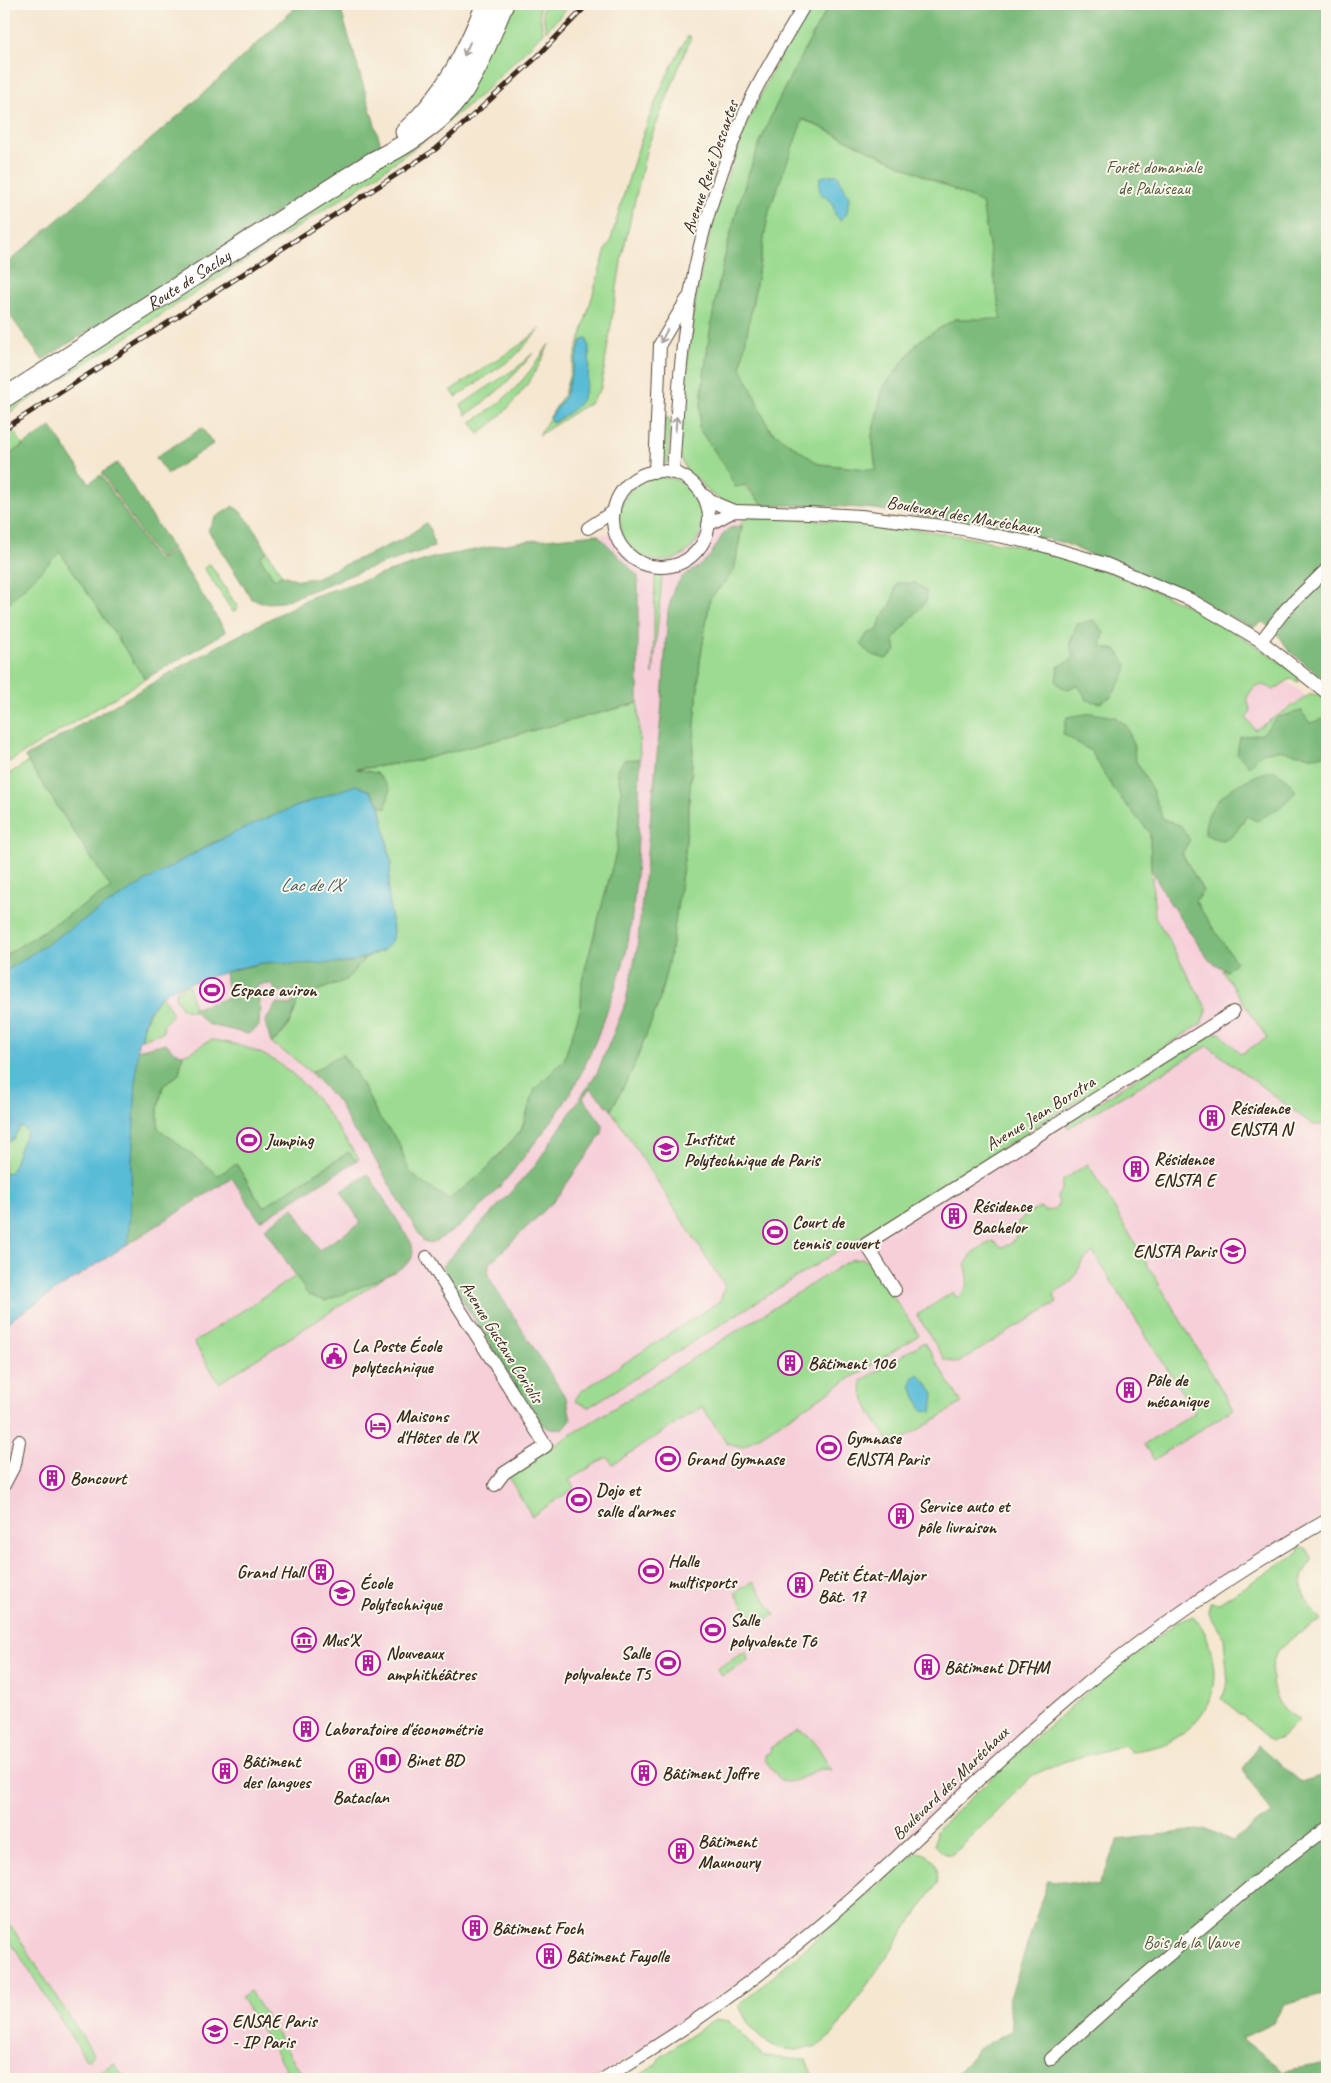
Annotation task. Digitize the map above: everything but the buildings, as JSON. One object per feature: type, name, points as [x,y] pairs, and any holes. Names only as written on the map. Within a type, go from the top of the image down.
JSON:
[{"type":"main road","name":"Route de Saclay","points":[[372,162],[414,124],[447,84],[465,55],[486,4]]},
{"type":"main road","name":"Route de Saclay","points":[[4,398],[417,135],[452,106],[464,89],[476,68],[504,4]]},
{"type":"street","name":"Avenue René Descartes","points":[[673,473],[681,367],[690,295],[706,226],[731,148],[760,83],[805,4]]},
{"type":"street","name":"Avenue René Descartes","points":[[654,472],[660,344],[690,295]]},
{"type":"street","points":[[654,472],[673,473],[684,477],[702,494],[709,514],[708,525],[706,537],[692,556],[681,563],[658,567],[637,561],[629,555],[617,538],[614,529],[614,511],[621,492],[640,476],[654,472]]},
{"type":"street","name":"Boulevard des Maréchaux","points":[[702,494],[717,504],[734,511],[861,516],[957,528],[1038,544],[1106,564],[1143,578],[1191,600],[1260,641],[1327,693]]},
{"type":"street","points":[[614,511],[588,528],[606,532],[617,538]]},
{"type":"street","points":[[708,525],[734,511]]},
{"type":"street","points":[[1260,641],[1286,609],[1327,569]]},
{"type":"street","name":"Avenue Jean Borotra","points":[[895,1290],[866,1244],[1233,1012]]},
{"type":"street","name":"Avenue Gustave Coriolis","points":[[427,1257],[546,1446],[504,1473],[495,1485]]},
{"type":"street","points":[[4,1485],[15,1464],[19,1441]]},
{"type":"street","name":"Boulevard des Maréchaux","points":[[603,2079],[723,2001],[811,1933],[903,1852],[1005,1753],[1126,1652],[1193,1604],[1327,1520]]},
{"type":"street","points":[[1051,2059],[1138,1981],[1263,1876],[1327,1828]]},
{"type":"shaded area","name":"Institut Polytechnique de Paris","points":[[742,517],[1191,615],[1314,701],[1327,714],[1327,1514],[1223,1576],[1143,1634],[829,1911],[766,1963],[648,2046],[594,2079],[4,2079],[4,784],[597,535]]},
{"type":"green space","points":[[299,4],[339,4],[381,145],[207,258],[42,360],[4,307],[4,266],[192,104]]},
{"type":"green space","points":[[511,4],[541,4],[539,9],[543,33],[484,92],[424,141],[363,185],[4,416],[4,403],[387,158]]},
{"type":"green space","points":[[545,4],[571,4],[546,31],[542,10]]},
{"type":"green space","points":[[809,4],[830,4],[802,54],[761,140],[748,175],[727,246],[712,318],[699,429],[725,466],[764,506],[730,506],[708,491],[685,468],[679,452],[686,367],[692,324],[711,229],[737,150],[747,124],[780,56]]},
{"type":"green space","name":"Forêt domaniale de Palaiseau","points":[[830,4],[1327,4],[1327,681],[1289,651],[1280,637],[1263,622],[1253,627],[1064,543],[984,525],[875,509],[817,505],[764,506],[746,485],[735,487],[725,466],[699,429],[712,318],[719,282],[737,210],[761,140],[793,71]],"holes":[[[803,119],[982,203],[1001,319],[955,319],[919,341],[883,388],[872,435],[876,470],[819,464],[770,430],[741,367],[769,211]]]},
{"type":"green space","points":[[688,36],[691,37],[647,148],[622,256],[601,388],[589,405],[586,405],[539,435],[564,394],[606,249],[610,243],[642,137],[663,85]]},
{"type":"green space","points":[[802,119],[982,203],[1002,320],[955,319],[919,341],[883,388],[872,435],[876,470],[819,464],[770,430],[741,367],[769,211]]},
{"type":"green space","points":[[541,328],[513,358],[456,397],[451,390],[523,343]]},
{"type":"green space","points":[[549,344],[543,358],[520,394],[501,415],[479,434],[471,422],[495,406],[515,388],[533,368]]},
{"type":"green space","points":[[533,353],[502,387],[466,415],[461,405],[518,367]]},
{"type":"green space","points":[[665,417],[670,419],[668,462],[666,464],[662,463],[661,459]]},
{"type":"green space","points":[[51,427],[89,483],[101,475],[157,561],[174,551],[226,632],[145,679],[60,552],[4,608],[4,458]]},
{"type":"green space","points":[[202,428],[213,444],[167,474],[156,457]]},
{"type":"green space","points":[[14,430],[23,445],[4,458],[4,436]]},
{"type":"green space","points":[[117,463],[173,549],[158,559],[102,473]]},
{"type":"green space","points":[[661,477],[677,480],[691,489],[700,503],[703,519],[700,535],[691,549],[677,558],[661,561],[645,558],[631,549],[622,535],[619,519],[622,503],[631,489],[645,480]]},
{"type":"green space","points":[[233,506],[244,515],[257,533],[267,551],[260,557],[274,579],[282,575],[299,580],[315,578],[403,539],[426,523],[431,530],[434,547],[364,570],[282,602],[265,603],[252,599],[208,530],[215,518]]},
{"type":"green space","points":[[745,517],[834,521],[923,530],[1028,548],[1069,559],[1139,584],[1172,599],[1237,634],[1298,675],[1299,682],[1290,679],[1274,690],[1261,685],[1252,689],[1247,698],[1251,713],[1246,718],[1255,730],[1311,694],[1319,695],[1327,702],[1327,1125],[1313,1125],[1208,1046],[1068,1128],[1065,1124],[1205,1034],[1220,1033],[1241,1054],[1267,1038],[1222,970],[1228,971],[1205,917],[1195,900],[1203,891],[1182,853],[1181,826],[1163,819],[1159,810],[1150,833],[1155,916],[1207,1009],[1201,1024],[589,1407],[575,1401],[580,1392],[720,1301],[725,1286],[611,1110],[632,1071],[659,1002],[671,950],[685,852],[700,661],[710,599],[734,571],[742,526],[740,526]]},
{"type":"green space","points":[[742,526],[734,571],[710,599],[700,661],[685,852],[671,950],[659,1002],[632,1071],[611,1110],[590,1088],[583,1098],[603,1125],[602,1134],[555,1200],[489,1264],[488,1276],[567,1400],[571,1419],[563,1428],[554,1430],[544,1426],[535,1419],[442,1266],[534,1167],[597,1073],[625,1005],[637,949],[661,717],[668,611],[674,588],[683,576],[698,567],[710,556],[724,533],[730,528]]},
{"type":"green space","points":[[597,534],[638,576],[638,703],[416,761],[356,769],[377,773],[390,789],[386,808],[380,805],[370,791],[307,802],[210,844],[136,888],[4,972],[4,956],[111,888],[25,757],[194,659],[311,597],[432,558],[517,542]]},
{"type":"green space","points":[[60,551],[145,679],[4,765],[4,608]]},
{"type":"green space","points":[[267,551],[282,575],[274,579],[260,557]]},
{"type":"green space","points":[[210,564],[238,608],[233,612],[204,568]]},
{"type":"green space","points":[[657,573],[662,577],[653,675],[655,576]]},
{"type":"green space","points":[[897,583],[915,583],[926,591],[927,600],[894,639],[896,651],[886,659],[870,654],[861,644],[867,634],[878,630],[881,618],[891,605]]},
{"type":"green space","points":[[1094,620],[1104,632],[1101,647],[1117,650],[1127,665],[1126,672],[1112,696],[1100,703],[1087,700],[1078,685],[1065,690],[1056,682],[1058,667],[1073,659],[1070,643],[1077,624]]},
{"type":"green space","points":[[638,703],[640,759],[624,760],[617,769],[621,791],[617,849],[582,981],[581,1008],[564,1060],[535,1089],[521,1130],[482,1174],[449,1200],[421,1182],[409,1171],[398,1141],[379,1117],[355,1072],[342,1054],[311,1073],[271,1043],[281,1035],[288,1025],[294,1014],[297,1001],[306,995],[346,980],[365,958],[384,950],[393,932],[388,890],[391,862],[380,805],[386,808],[353,770],[416,761]]},
{"type":"green space","points":[[1301,711],[1310,723],[1327,718],[1327,754],[1316,757],[1277,750],[1262,753],[1249,766],[1237,754],[1240,737],[1262,734],[1278,717]]},
{"type":"green space","points":[[1092,713],[1115,717],[1126,725],[1134,745],[1135,759],[1151,788],[1163,819],[1181,826],[1190,840],[1182,853],[1203,891],[1195,901],[1236,962],[1227,971],[1209,960],[1164,894],[1151,868],[1150,833],[1113,789],[1091,751],[1063,734],[1067,717]]},
{"type":"green space","points":[[640,759],[636,877],[626,953],[606,1015],[586,1062],[575,1085],[556,1115],[491,1196],[468,1219],[444,1237],[431,1243],[423,1241],[367,1146],[352,1129],[339,1103],[311,1073],[341,1054],[355,1072],[379,1117],[398,1141],[409,1171],[421,1182],[449,1199],[482,1174],[521,1131],[535,1089],[564,1060],[581,1008],[582,981],[617,849],[621,791],[617,769],[624,760]]},
{"type":"green space","points":[[28,762],[111,888],[4,956],[4,777]]},
{"type":"green space","points":[[1272,770],[1286,778],[1296,792],[1280,807],[1257,821],[1246,816],[1235,834],[1226,839],[1220,840],[1205,834],[1206,822],[1211,811],[1227,792],[1249,779]]},
{"type":"green space","points":[[365,958],[346,980],[306,995],[297,1001],[294,1014],[288,1025],[281,1035],[271,1043],[265,1022],[276,1004],[291,1005],[299,993],[292,991],[276,992],[272,984],[257,985],[260,1007],[259,1026],[248,1034],[207,1024],[192,1009],[228,998],[225,972],[263,963]]},
{"type":"green space","points":[[188,983],[194,1012],[182,1009],[175,997],[176,992]]},
{"type":"green space","points":[[162,995],[173,1014],[164,1024],[163,1032],[142,1039],[148,1015]]},
{"type":"green space","name":"Jumping","points":[[213,1040],[241,1046],[264,1055],[283,1067],[300,1081],[315,1098],[359,1159],[356,1161],[349,1152],[263,1207],[237,1165],[154,1214],[158,1109],[163,1086],[179,1074],[183,1054]]},
{"type":"green space","points":[[166,1043],[174,1052],[183,1054],[179,1074],[163,1086],[158,1109],[158,1128],[218,1175],[236,1164],[263,1207],[349,1152],[356,1161],[260,1221],[232,1178],[128,1244],[137,1050]]},
{"type":"green space","points":[[21,1126],[28,1132],[11,1173],[4,1173],[4,1144],[13,1139]]},
{"type":"green space","points":[[1088,1164],[1233,1409],[1154,1460],[1144,1445],[1195,1413],[1093,1252],[1083,1261],[1071,1282],[1053,1294],[1057,1302],[958,1363],[945,1360],[917,1315],[953,1292],[957,1298],[967,1287],[968,1274],[965,1264],[975,1251],[992,1241],[1001,1247],[1011,1244],[1016,1236],[1013,1229],[1019,1221],[1029,1213],[1042,1207],[1045,1211],[1055,1210],[1059,1203],[1057,1197],[1063,1180]]},
{"type":"green space","points":[[368,1174],[411,1242],[413,1252],[411,1259],[404,1266],[384,1277],[325,1301],[308,1295],[265,1228],[293,1208],[319,1250],[361,1223],[341,1191]]},
{"type":"green space","points":[[863,1259],[871,1264],[919,1335],[742,1447],[727,1443],[702,1407],[613,1464],[607,1457],[569,1480],[575,1488],[532,1516],[507,1475],[850,1260]]},
{"type":"green space","points":[[396,1270],[219,1383],[194,1342],[296,1276],[325,1301]]},
{"type":"green space","points":[[924,1342],[962,1403],[892,1446],[864,1399],[861,1381]]},
{"type":"green space","points":[[1297,1546],[1306,1548],[1313,1559],[1304,1573],[1302,1585],[1309,1605],[1321,1621],[1289,1641],[1275,1656],[1272,1680],[1276,1696],[1283,1708],[1299,1720],[1280,1739],[1271,1740],[1222,1699],[1228,1682],[1224,1638],[1208,1612],[1210,1602],[1219,1603],[1299,1552]]},
{"type":"green space","points":[[753,1581],[775,1614],[757,1626],[735,1593]]},
{"type":"green space","points":[[1193,1617],[1201,1625],[1206,1635],[1214,1671],[1213,1685],[1205,1709],[1188,1729],[1165,1744],[1131,1752],[1124,1745],[1063,1762],[1033,1775],[951,1855],[943,1853],[935,1845],[936,1831],[1011,1759],[1093,1687],[1180,1620]]},
{"type":"green space","points":[[746,1651],[748,1661],[722,1676],[717,1669]]},
{"type":"green space","points":[[798,1730],[809,1736],[832,1770],[818,1770],[795,1781],[781,1781],[765,1760],[765,1755],[771,1751],[770,1748]]},
{"type":"green space","name":"Bois de la Vauve","points":[[1258,1745],[1301,1782],[1327,1774],[1327,1993],[1284,2004],[1273,2023],[1242,2038],[1284,2071],[1327,2063],[1327,2079],[953,2079],[977,2050],[1012,2030],[1009,2001],[1048,1880],[1098,1886],[1118,1840],[1207,1829],[1232,1841],[1272,1813],[1243,1770]]},
{"type":"green space","points":[[917,1852],[923,1853],[935,1862],[937,1867],[937,1884],[833,2034],[817,2046],[790,2050],[780,2048],[762,2039],[749,2024],[739,2005]]},
{"type":"green space","points":[[4,1915],[94,2055],[88,2059],[85,2058],[4,1931]]},
{"type":"green space","points":[[250,1991],[305,2079],[292,2079],[241,1997]]},
{"type":"green space","points":[[715,2019],[729,2021],[764,2057],[806,2060],[814,2079],[634,2079],[657,2064],[663,2054]]},
{"type":"green space","points":[[114,2063],[125,2079],[100,2079],[97,2074]]},
{"type":"water","points":[[838,175],[849,197],[847,214],[840,220],[835,214],[832,202],[820,193],[821,177]]},
{"type":"water","points":[[586,337],[589,360],[583,397],[571,411],[555,422],[551,422],[550,418],[565,396],[581,342]]},
{"type":"water","name":"Lac de l'X","points":[[356,785],[370,791],[380,805],[391,862],[388,890],[393,932],[389,945],[384,950],[348,963],[290,964],[280,962],[239,968],[174,988],[162,995],[148,1013],[143,1027],[142,1039],[138,1040],[128,1244],[4,1324],[4,1173],[11,1172],[27,1132],[21,1126],[13,1139],[4,1144],[4,972],[132,889],[185,858],[247,827]]},
{"type":"water","points":[[919,1374],[934,1393],[932,1412],[922,1410],[911,1386],[912,1378]]},
{"type":"railway","points":[[4,429],[436,149],[537,57],[588,4]]},
{"type":"place","name":"Espace aviron","points":[[212,990]]},
{"type":"place","name":"Résidence ENSTA N","points":[[1212,1118]]},
{"type":"place","name":"Jumping","points":[[249,1140]]},
{"type":"place","name":"Institut Polytechnique de Paris","points":[[666,1149]]},
{"type":"place","name":"Résidence ENSTA E","points":[[1136,1169]]},
{"type":"place","name":"Résidence Bachelor","points":[[954,1216]]},
{"type":"place","name":"Court de tennis couvert","points":[[775,1232]]},
{"type":"place","name":"ENSTA Paris","points":[[1233,1251]]},
{"type":"place","name":"La Poste École polytechnique","points":[[334,1356]]},
{"type":"place","name":"Bâtiment 106","points":[[790,1363]]},
{"type":"place","name":"Pôle de mécanique","points":[[1129,1390]]},
{"type":"place","name":"Maisons d'Hôtes de l'X","points":[[378,1426]]},
{"type":"place","name":"Gymnase ENSTA Paris","points":[[829,1448]]},
{"type":"place","name":"Grand Gymnase","points":[[668,1459]]},
{"type":"place","name":"Boncourt","points":[[52,1478]]},
{"type":"place","name":"Dojo et salle d'armes","points":[[579,1500]]},
{"type":"place","name":"Service auto et pôle livraison","points":[[901,1516]]},
{"type":"place","name":"Halle multisports","points":[[651,1571]]},
{"type":"place","name":"Grand Hall","points":[[321,1572]]},
{"type":"place","name":"Petit État-Major Bât. 17","points":[[800,1585]]},
{"type":"place","name":"École Polytechnique","points":[[342,1593]]},
{"type":"place","name":"Salle polyvalente T6","points":[[713,1630]]},
{"type":"place","name":"Mus'X","points":[[304,1640]]},
{"type":"place","name":"Nouveaux amphithéâtres","points":[[368,1663]]},
{"type":"place","name":"Salle polyvalente T5","points":[[668,1663]]},
{"type":"place","name":"Bâtiment DFHM","points":[[927,1667]]},
{"type":"place","name":"Laboratoire d'économétrie","points":[[306,1729]]},
{"type":"place","name":"Binet BD","points":[[388,1760]]},
{"type":"place","name":"Bâtiment des langues","points":[[225,1771]]},
{"type":"place","name":"Bataclan","points":[[361,1771]]},
{"type":"place","name":"Bâtiment Joffre","points":[[644,1773]]},
{"type":"place","name":"Bâtiment Maunoury","points":[[681,1851]]},
{"type":"place","name":"Bâtiment Foch","points":[[475,1928]]},
{"type":"place","name":"Bâtiment Fayolle","points":[[549,1956]]},
{"type":"place","name":"ENSAE Paris - IP Paris","points":[[215,2031]]}]
